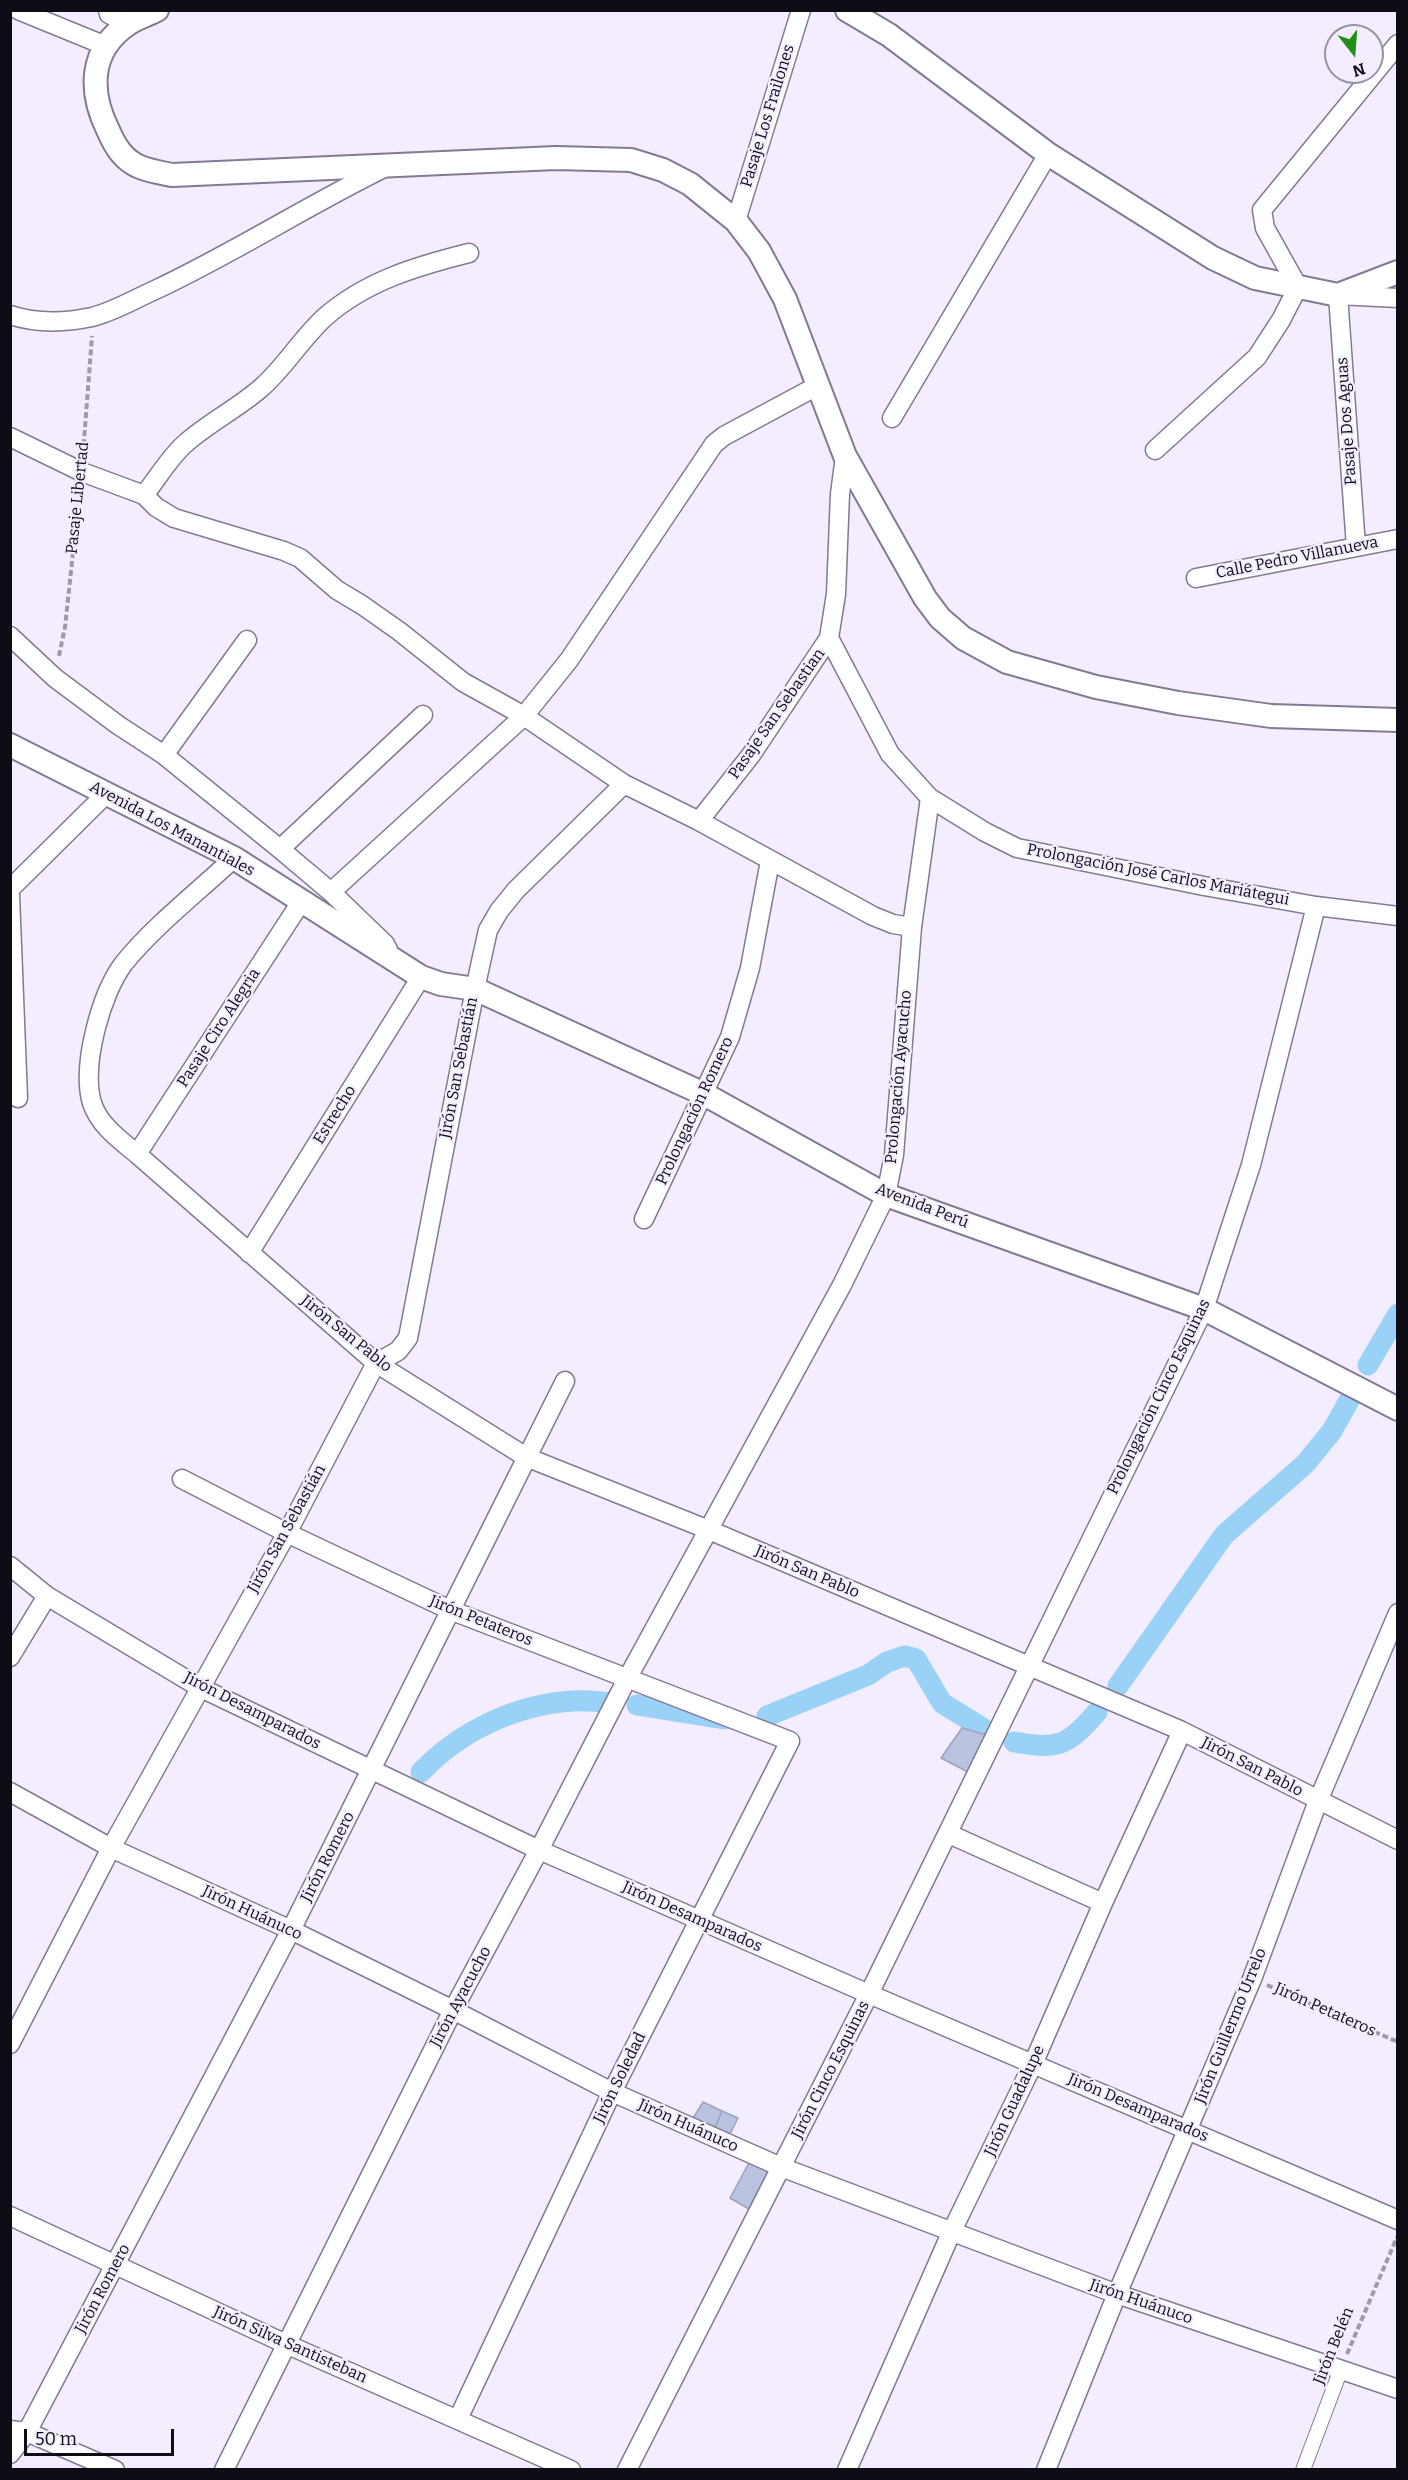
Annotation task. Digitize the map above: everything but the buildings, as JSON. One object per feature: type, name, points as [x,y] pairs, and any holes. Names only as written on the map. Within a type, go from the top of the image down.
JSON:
[{"type":"street","points":[[18,10],[106,46]]},
{"type":"street","points":[[157,10],[114,15],[106,46],[95,71],[97,101],[101,117],[118,151],[139,167],[172,175],[556,158],[632,160],[663,170],[690,184],[736,221],[759,251],[785,299],[845,456],[925,598],[940,618],[963,638],[1007,662],[1096,687],[1178,703],[1271,716],[1398,720]]},
{"type":"street","name":"Pasaje Los Frailones","points":[[736,221],[801,10]]},
{"type":"street","points":[[847,10],[889,35],[1048,154],[1213,258],[1255,278],[1338,295],[1398,298]]},
{"type":"street","points":[[1298,287],[1265,228],[1262,210],[1398,44]]},
{"type":"street","points":[[891,418],[1048,154]]},
{"type":"street","points":[[10,315],[31,322],[57,322],[93,317],[174,281],[242,246],[340,189],[393,164]]},
{"type":"street","points":[[144,495],[185,443],[259,389],[276,374],[325,318],[357,293],[390,276],[469,253]]},
{"type":"street","points":[[1338,295],[1398,272]]},
{"type":"street","points":[[1155,450],[1257,357],[1281,320],[1298,287]]},
{"type":"street","name":"Pasaje Dos Aguas","points":[[1338,295],[1356,547]]},
{"type":"street","points":[[331,892],[524,716],[569,660],[714,444],[724,436],[817,386]]},
{"type":"street","points":[[10,437],[82,472],[144,495],[156,507],[174,518],[284,551],[300,558],[337,590],[362,604],[399,631],[463,682],[524,716],[624,784],[699,821],[873,916],[893,924],[912,927]]},
{"type":"street","name":"Pasaje San Sebastian","points":[[699,821],[751,755],[830,638],[836,594],[840,494],[845,456]]},
{"type":"street","name":"Calle Pedro Villanueva","points":[[1196,578],[1398,538]]},
{"type":"street","points":[[10,636],[55,678],[118,725],[165,755],[331,892],[385,944],[393,960]]},
{"type":"street","name":"Prolongación José Carlos Mariátegui","points":[[830,638],[890,754],[930,798],[985,832],[1017,848],[1316,906],[1398,916]]},
{"type":"street","points":[[165,755],[248,640]]},
{"type":"street","points":[[280,849],[423,715]]},
{"type":"street","name":"Avenida Los Manantiales","points":[[10,745],[234,858],[421,977]]},
{"type":"street","name":"Jirón San Sebastián","points":[[10,2044],[111,1848],[287,1533],[376,1363],[398,1351],[408,1338],[475,988],[489,930],[499,911],[516,890],[624,784]]},
{"type":"street","points":[[10,889],[106,794]]},
{"type":"street","name":"Prolongación Ayacucho","points":[[709,1530],[842,1285],[886,1195],[894,1155],[912,927],[930,798]]},
{"type":"street","name":"Jirón San Pablo","points":[[234,858],[141,944],[123,965],[99,1015],[92,1042],[89,1084],[92,1103],[101,1120],[117,1138],[376,1363],[526,1457],[709,1530],[1182,1731],[1398,1840]]},
{"type":"street","name":"Prolongación Romero","points":[[644,1219],[730,1037],[750,968],[770,861]]},
{"type":"street","points":[[10,895],[18,1098]]},
{"type":"street","name":"Pasaje Ciro Alegria","points":[[137,1154],[301,902]]},
{"type":"street","name":"Prolongación Cinco Esquinas","points":[[1028,1667],[1204,1309],[1251,1165],[1316,906]]},
{"type":"street","name":"Avenida Perú","points":[[421,977],[441,984],[475,988],[704,1094],[886,1195],[1204,1309],[1398,1408]]},
{"type":"street","name":"Estrecho","points":[[249,1253],[421,977]]},
{"type":"street","name":"Jirón Romero","points":[[10,2454],[19,2431],[117,2264],[291,1930],[565,1381]]},
{"type":"street","name":"Jirón Petateros","points":[[182,1479],[287,1533],[450,1610],[790,1741]]},
{"type":"street","name":"Jirón Ayacucho","points":[[224,2469],[453,2010],[627,1679],[709,1530]]},
{"type":"street","name":"Jirón Desamparados","points":[[10,1566],[47,1596],[199,1687],[539,1850],[869,1995],[1398,2220]]},
{"type":"street","points":[[10,1658],[47,1596]]},
{"type":"street","name":"Jirón Guillermo Urrelo","points":[[1046,2469],[1252,1979],[1318,1801],[1392,1639],[1398,1613]]},
{"type":"street","name":"Jirón Cinco Esquinas","points":[[627,2469],[869,1995],[1028,1667]]},
{"type":"street","name":"Jirón Guadalupe","points":[[847,2469],[951,2233],[1034,2064],[1103,1903],[1182,1731]]},
{"type":"street","name":"Jirón Soledad","points":[[458,2419],[612,2092],[790,1741]]},
{"type":"street","name":"Jirón Huánuco","points":[[10,1792],[111,1848],[291,1930],[612,2092],[781,2167],[951,2233],[1118,2294],[1398,2389]]},
{"type":"street","points":[[949,1834],[1103,1903]]},
{"type":"street","name":"Jirón Silva Santisteban","points":[[10,2216],[286,2344],[571,2469]]},
{"type":"street","name":"Jirón Belén","points":[[1303,2469],[1341,2369]]},
{"type":"street","points":[[19,2431],[115,2469]]},
{"type":"path","name":"Pasaje Libertad","points":[[55,678],[64,627],[82,472],[93,317]]},
{"type":"path","name":"Jirón Petateros","points":[[1252,1979],[1398,2042]]},
{"type":"path","name":"Jirón Belén","points":[[1341,2369],[1395,2248],[1398,2236]]},
{"type":"waterway","points":[[1368,1365],[1398,1314]]},
{"type":"waterway","points":[[1118,1686],[1224,1535],[1305,1464],[1332,1431],[1351,1397]]},
{"type":"waterway","points":[[767,1716],[868,1675],[887,1662],[905,1656],[916,1659],[942,1703],[984,1729]]},
{"type":"waterway","points":[[421,1772],[453,1744],[509,1714],[572,1701],[613,1703]]},
{"type":"waterway","points":[[637,1705],[724,1719]]},
{"type":"waterway","points":[[1014,1742],[1042,1745],[1061,1743],[1078,1732],[1097,1712]]}]
